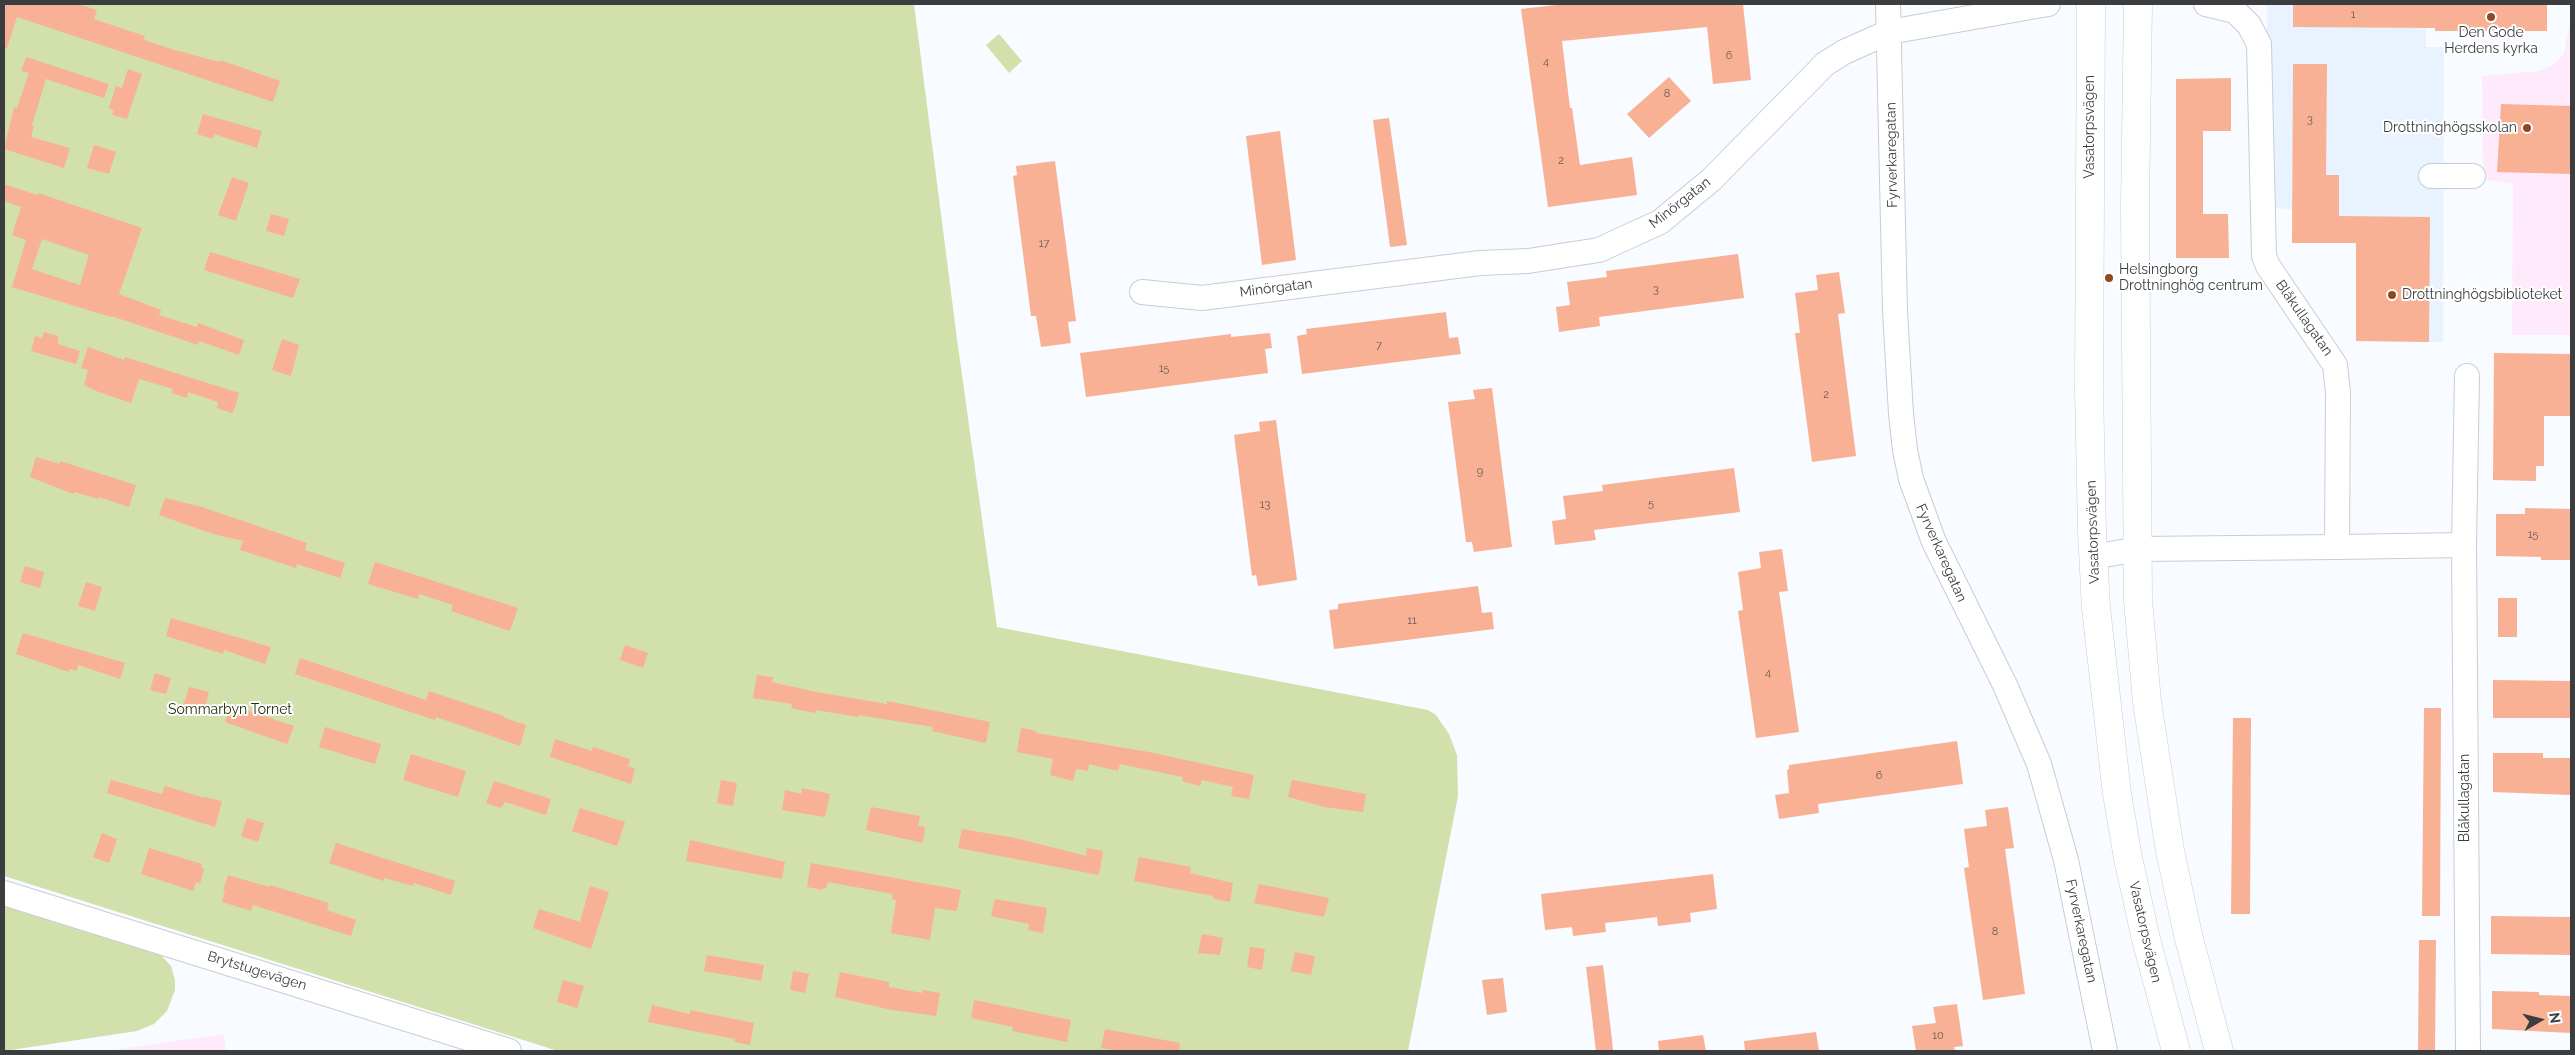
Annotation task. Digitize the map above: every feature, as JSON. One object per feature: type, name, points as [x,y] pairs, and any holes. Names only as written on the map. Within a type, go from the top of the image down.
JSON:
[{"type":"main road","name":"Vasatorpsvägen","points":[[2091,4],[2089,389],[2093,558],[2103,679],[2128,858],[2146,938],[2176,1051]]},
{"type":"main road","points":[[2138,4],[2135,233],[2138,600],[2143,665],[2159,788],[2188,935],[2219,1051]]},
{"type":"street","name":"Fyrverkaregatan","points":[[1888,4],[1895,311],[1901,414],[1911,480],[1934,542],[2006,685],[2039,764],[2066,860],[2105,1051]]},
{"type":"street","name":"Minörgatan","points":[[1142,292],[1202,298],[1480,263],[1528,261],[1599,250],[1660,222],[1711,180],[1825,64],[1844,52],[1888,32],[2048,4]]},
{"type":"street","name":"Blåkullagatan","points":[[2206,4],[2235,11],[2249,25],[2259,44],[2264,256],[2336,365],[2338,392],[2337,547]]},
{"type":"street","points":[[2431,176],[2474,176]]},
{"type":"street","name":"Blåkullagatan","points":[[2466,376],[2464,545],[2468,1051]]},
{"type":"street","points":[[2093,558],[2138,549],[2464,545]]},
{"type":"street","name":"Brytstugevägen","points":[[4,893],[509,1051]]},
{"type":"shaded area","points":[[2267,4],[2426,4],[2426,47],[2444,47],[2443,342],[2356,341],[2356,243],[2292,243],[2292,209],[2268,208]]},
{"type":"shaded area","name":"Drottninghögsskolan","points":[[2571,21],[2571,335],[2512,335],[2513,184],[2483,179],[2482,76],[2540,71],[2553,65],[2563,55]]},
{"type":"shaded area","points":[[224,1034],[226,1051],[106,1051]]},
{"type":"green space","name":"Sommarbyn Tornet","points":[[4,4],[914,4],[957,339],[997,627],[1428,710],[1436,715],[1449,734],[1457,755],[1458,796],[1408,1051],[558,1051],[4,876]]},
{"type":"green space","points":[[999,34],[1022,61],[1009,73],[986,45]]},
{"type":"green space","points":[[4,902],[99,929],[161,955],[171,966],[175,980],[175,990],[167,1011],[154,1024],[137,1031],[4,1051]]},
{"type":"building","points":[[4,4],[78,4],[97,10],[94,19],[145,36],[144,40],[219,62],[220,60],[280,81],[273,102],[17,17],[7,48],[4,48]]},
{"type":"building","points":[[1565,4],[1743,4],[1751,80],[1713,84],[1707,27],[1562,41],[1570,108],[1572,108],[1580,165],[1632,157],[1637,195],[1548,207],[1521,9]]},
{"type":"building","points":[[2293,4],[2547,4],[2547,31],[2435,31],[2435,28],[2293,27]]},
{"type":"building","points":[[26,57],[109,84],[104,98],[46,79],[32,125],[34,126],[31,137],[70,148],[64,168],[4,149],[14,107],[17,108],[29,73],[21,71]]},
{"type":"building","points":[[2293,64],[2327,64],[2326,175],[2339,175],[2339,216],[2430,217],[2429,342],[2356,341],[2356,243],[2292,243]]},
{"type":"building","points":[[128,69],[142,74],[127,119],[112,115],[114,110],[109,108],[116,86],[122,88]]},
{"type":"building","points":[[1669,77],[1691,101],[1649,138],[1627,114]]},
{"type":"building","points":[[2231,78],[2231,131],[2203,131],[2203,214],[2228,214],[2229,258],[2176,258],[2176,79]]},
{"type":"building","points":[[2501,104],[2571,106],[2571,174],[2497,172]]},
{"type":"building","points":[[203,114],[262,131],[257,148],[214,134],[213,139],[197,134]]},
{"type":"building","points":[[1389,118],[1407,245],[1390,247],[1373,120]]},
{"type":"building","points":[[1280,131],[1296,260],[1262,265],[1246,136]]},
{"type":"building","points":[[94,145],[116,152],[109,174],[87,168]]},
{"type":"building","points":[[1055,161],[1076,321],[1068,322],[1071,343],[1041,347],[1036,316],[1031,316],[1013,176],[1017,175],[1016,166]]},
{"type":"building","points":[[232,177],[249,183],[236,221],[218,215]]},
{"type":"building","points":[[4,184],[37,195],[38,193],[142,228],[119,294],[161,310],[159,315],[197,327],[198,323],[244,340],[239,355],[199,341],[198,345],[111,316],[12,287],[26,240],[12,235],[21,207],[4,201]],"holes":[[[42,239],[89,255],[80,285],[32,269]]]},
{"type":"building","points":[[271,214],[289,219],[284,236],[266,231]]},
{"type":"building","points":[[210,252],[300,279],[293,298],[204,270]]},
{"type":"building","points":[[1738,254],[1744,298],[1599,317],[1600,326],[1559,332],[1556,307],[1570,305],[1567,282],[1607,277],[1606,271]]},
{"type":"building","points":[[1839,272],[1845,313],[1838,314],[1856,456],[1812,462],[1795,333],[1800,333],[1795,293],[1818,290],[1816,275]]},
{"type":"building","points":[[1446,312],[1449,338],[1458,337],[1461,354],[1302,374],[1297,336],[1307,334],[1306,329]]},
{"type":"building","points":[[44,332],[58,336],[58,344],[80,351],[76,364],[31,351],[35,336],[42,338]]},
{"type":"building","points":[[1270,333],[1272,348],[1265,349],[1268,373],[1086,397],[1080,353],[1231,334],[1231,337]]},
{"type":"building","points":[[282,339],[299,345],[291,376],[272,370]]},
{"type":"building","points":[[88,347],[124,360],[125,357],[239,393],[235,407],[232,413],[217,408],[218,402],[188,392],[187,398],[172,393],[173,389],[139,379],[131,403],[96,391],[84,385],[88,370],[81,368]]},
{"type":"building","points":[[2494,353],[2571,354],[2571,416],[2544,416],[2544,466],[2536,466],[2536,481],[2493,480]]},
{"type":"building","points":[[1492,388],[1512,547],[1474,552],[1472,542],[1466,542],[1448,402],[1475,399],[1473,390]]},
{"type":"building","points":[[1276,420],[1297,580],[1258,586],[1256,575],[1252,576],[1234,435],[1260,431],[1259,422]]},
{"type":"building","points":[[36,457],[60,464],[60,461],[136,485],[129,507],[99,497],[98,499],[74,492],[73,494],[30,477]]},
{"type":"building","points":[[1734,468],[1740,512],[1594,530],[1596,540],[1555,545],[1552,521],[1566,519],[1563,496],[1603,491],[1602,485]]},
{"type":"building","points":[[165,498],[202,507],[307,543],[305,550],[345,563],[340,578],[297,564],[296,568],[240,550],[243,541],[213,534],[159,515]]},
{"type":"building","points":[[2525,508],[2571,509],[2571,560],[2541,560],[2541,557],[2496,556],[2496,514],[2525,514]]},
{"type":"building","points":[[1782,549],[1788,591],[1779,592],[1799,732],[1756,738],[1738,611],[1743,610],[1738,572],[1761,568],[1759,552]]},
{"type":"building","points":[[375,562],[518,608],[510,631],[451,611],[453,605],[419,594],[418,599],[368,584]]},
{"type":"building","points":[[25,566],[44,572],[40,588],[20,582]]},
{"type":"building","points":[[86,582],[102,587],[95,611],[78,606]]},
{"type":"building","points":[[1478,586],[1482,613],[1492,612],[1494,629],[1334,649],[1329,610],[1338,609],[1338,604]]},
{"type":"building","points":[[2498,598],[2517,598],[2517,637],[2498,637]]},
{"type":"building","points":[[171,618],[271,647],[265,664],[224,650],[223,654],[166,636]]},
{"type":"building","points":[[23,633],[125,663],[120,679],[78,665],[77,671],[69,669],[69,672],[16,654]]},
{"type":"building","points":[[625,645],[648,653],[643,668],[620,660]]},
{"type":"building","points":[[300,658],[426,700],[429,691],[504,716],[526,725],[520,746],[436,717],[435,720],[295,674]]},
{"type":"building","points":[[155,673],[171,678],[166,694],[150,690]]},
{"type":"building","points":[[757,675],[773,677],[772,682],[816,692],[887,704],[887,701],[990,722],[986,743],[932,731],[933,727],[816,710],[815,713],[791,708],[792,704],[753,698]]},
{"type":"building","points":[[2493,680],[2571,681],[2571,718],[2493,718]]},
{"type":"building","points":[[189,687],[209,692],[204,712],[183,706]]},
{"type":"building","points":[[230,707],[237,709],[238,707],[294,726],[287,744],[225,722]]},
{"type":"building","points":[[2424,708],[2441,708],[2440,916],[2422,916]]},
{"type":"building","points":[[2233,718],[2251,718],[2250,914],[2231,914]]},
{"type":"building","points":[[325,727],[381,744],[375,764],[319,747]]},
{"type":"building","points":[[1021,728],[1036,731],[1036,733],[1149,752],[1254,775],[1249,799],[1231,796],[1233,787],[1202,780],[1200,786],[1182,781],[1183,777],[1120,764],[1118,771],[1089,764],[1088,771],[1076,769],[1073,781],[1050,775],[1053,759],[1017,752]]},
{"type":"building","points":[[555,739],[592,751],[593,747],[630,759],[628,766],[635,769],[631,784],[550,757]]},
{"type":"building","points":[[1957,741],[1963,784],[1818,804],[1819,813],[1779,819],[1775,795],[1789,793],[1787,770],[1789,765]]},
{"type":"building","points":[[2493,753],[2543,753],[2543,758],[2571,758],[2571,795],[2493,792]]},
{"type":"building","points":[[411,754],[466,771],[458,797],[403,780]]},
{"type":"building","points":[[111,780],[162,794],[165,786],[222,801],[215,827],[107,793]]},
{"type":"building","points":[[721,780],[737,783],[733,806],[717,803]]},
{"type":"building","points":[[1292,780],[1366,794],[1363,812],[1325,807],[1288,797]]},
{"type":"building","points":[[494,781],[551,799],[546,815],[505,802],[501,808],[486,803]]},
{"type":"building","points":[[802,788],[830,794],[825,817],[782,810],[785,790],[801,794]]},
{"type":"building","points":[[871,807],[920,816],[918,826],[925,827],[923,843],[866,830]]},
{"type":"building","points":[[2008,807],[2014,848],[2005,849],[2025,994],[1983,1000],[1964,868],[1969,867],[1964,829],[1987,826],[1985,810]]},
{"type":"building","points":[[580,808],[625,822],[617,846],[572,831]]},
{"type":"building","points":[[247,818],[264,823],[258,842],[241,836]]},
{"type":"building","points":[[962,829],[1015,838],[1086,856],[1087,848],[1103,851],[1099,875],[958,848]]},
{"type":"building","points":[[102,833],[117,839],[109,863],[93,857]]},
{"type":"building","points":[[690,840],[785,862],[782,879],[686,861]]},
{"type":"building","points":[[336,843],[455,881],[451,895],[414,883],[413,886],[384,878],[384,881],[329,863]]},
{"type":"building","points":[[149,848],[202,864],[201,867],[204,868],[200,884],[196,882],[193,891],[141,874]]},
{"type":"building","points":[[1139,857],[1191,867],[1190,873],[1233,883],[1230,902],[1212,898],[1213,896],[1134,881]]},
{"type":"building","points":[[811,863],[961,890],[957,911],[935,908],[930,940],[891,933],[896,900],[892,899],[893,894],[828,882],[823,890],[807,887]]},
{"type":"building","points":[[1713,874],[1717,909],[1690,913],[1691,922],[1658,926],[1657,917],[1605,923],[1606,932],[1573,936],[1572,927],[1545,930],[1541,894]]},
{"type":"building","points":[[228,875],[269,887],[270,885],[329,903],[327,910],[356,920],[351,936],[253,905],[251,911],[222,902]]},
{"type":"building","points":[[1259,884],[1329,898],[1324,917],[1254,903]]},
{"type":"building","points":[[590,886],[609,892],[591,949],[533,928],[539,909],[580,922]]},
{"type":"building","points":[[995,899],[1047,908],[1043,933],[1028,930],[1029,924],[991,916]]},
{"type":"building","points":[[2491,916],[2571,917],[2571,955],[2491,954]]},
{"type":"building","points":[[1202,934],[1223,938],[1220,955],[1198,953]]},
{"type":"building","points":[[2419,940],[2436,940],[2435,1051],[2418,1051]]},
{"type":"building","points":[[1250,947],[1265,949],[1262,970],[1247,967]]},
{"type":"building","points":[[1295,952],[1315,956],[1311,975],[1291,971]]},
{"type":"building","points":[[707,955],[764,965],[761,981],[704,971]]},
{"type":"building","points":[[1603,965],[1613,1051],[1596,1051],[1586,967]]},
{"type":"building","points":[[793,971],[809,974],[805,993],[790,990]]},
{"type":"building","points":[[840,972],[889,982],[889,987],[922,993],[923,990],[940,993],[936,1016],[892,1010],[835,997]]},
{"type":"building","points":[[1503,978],[1507,1012],[1487,1015],[1482,980]]},
{"type":"building","points":[[563,980],[584,986],[577,1008],[557,1002]]},
{"type":"building","points":[[2492,991],[2539,992],[2539,995],[2571,996],[2571,1033],[2492,1029]]},
{"type":"building","points":[[974,1000],[1071,1020],[1067,1042],[1012,1031],[1013,1027],[971,1018]]},
{"type":"building","points":[[1957,1004],[1963,1046],[1954,1047],[1955,1051],[1916,1051],[1912,1026],[1936,1023],[1933,1007]]},
{"type":"building","points":[[652,1005],[690,1014],[690,1010],[754,1023],[750,1045],[734,1042],[735,1039],[648,1022]]},
{"type":"building","points":[[1105,1029],[1180,1043],[1179,1051],[1119,1051],[1101,1048]]},
{"type":"building","points":[[1816,1032],[1819,1051],[1745,1051],[1744,1041]]},
{"type":"building","points":[[1703,1035],[1706,1051],[1659,1051],[1658,1041]]},
{"type":"place","name":"Den Gode Herdens kyrka","points":[[2491,17]]},
{"type":"place","name":"Drottninghögsskolan","points":[[2527,128]]},
{"type":"place","name":"Helsingborg Drottninghög centrum","points":[[2109,278]]},
{"type":"place","name":"Drottninghögsbiblioteket","points":[[2392,295]]}]
